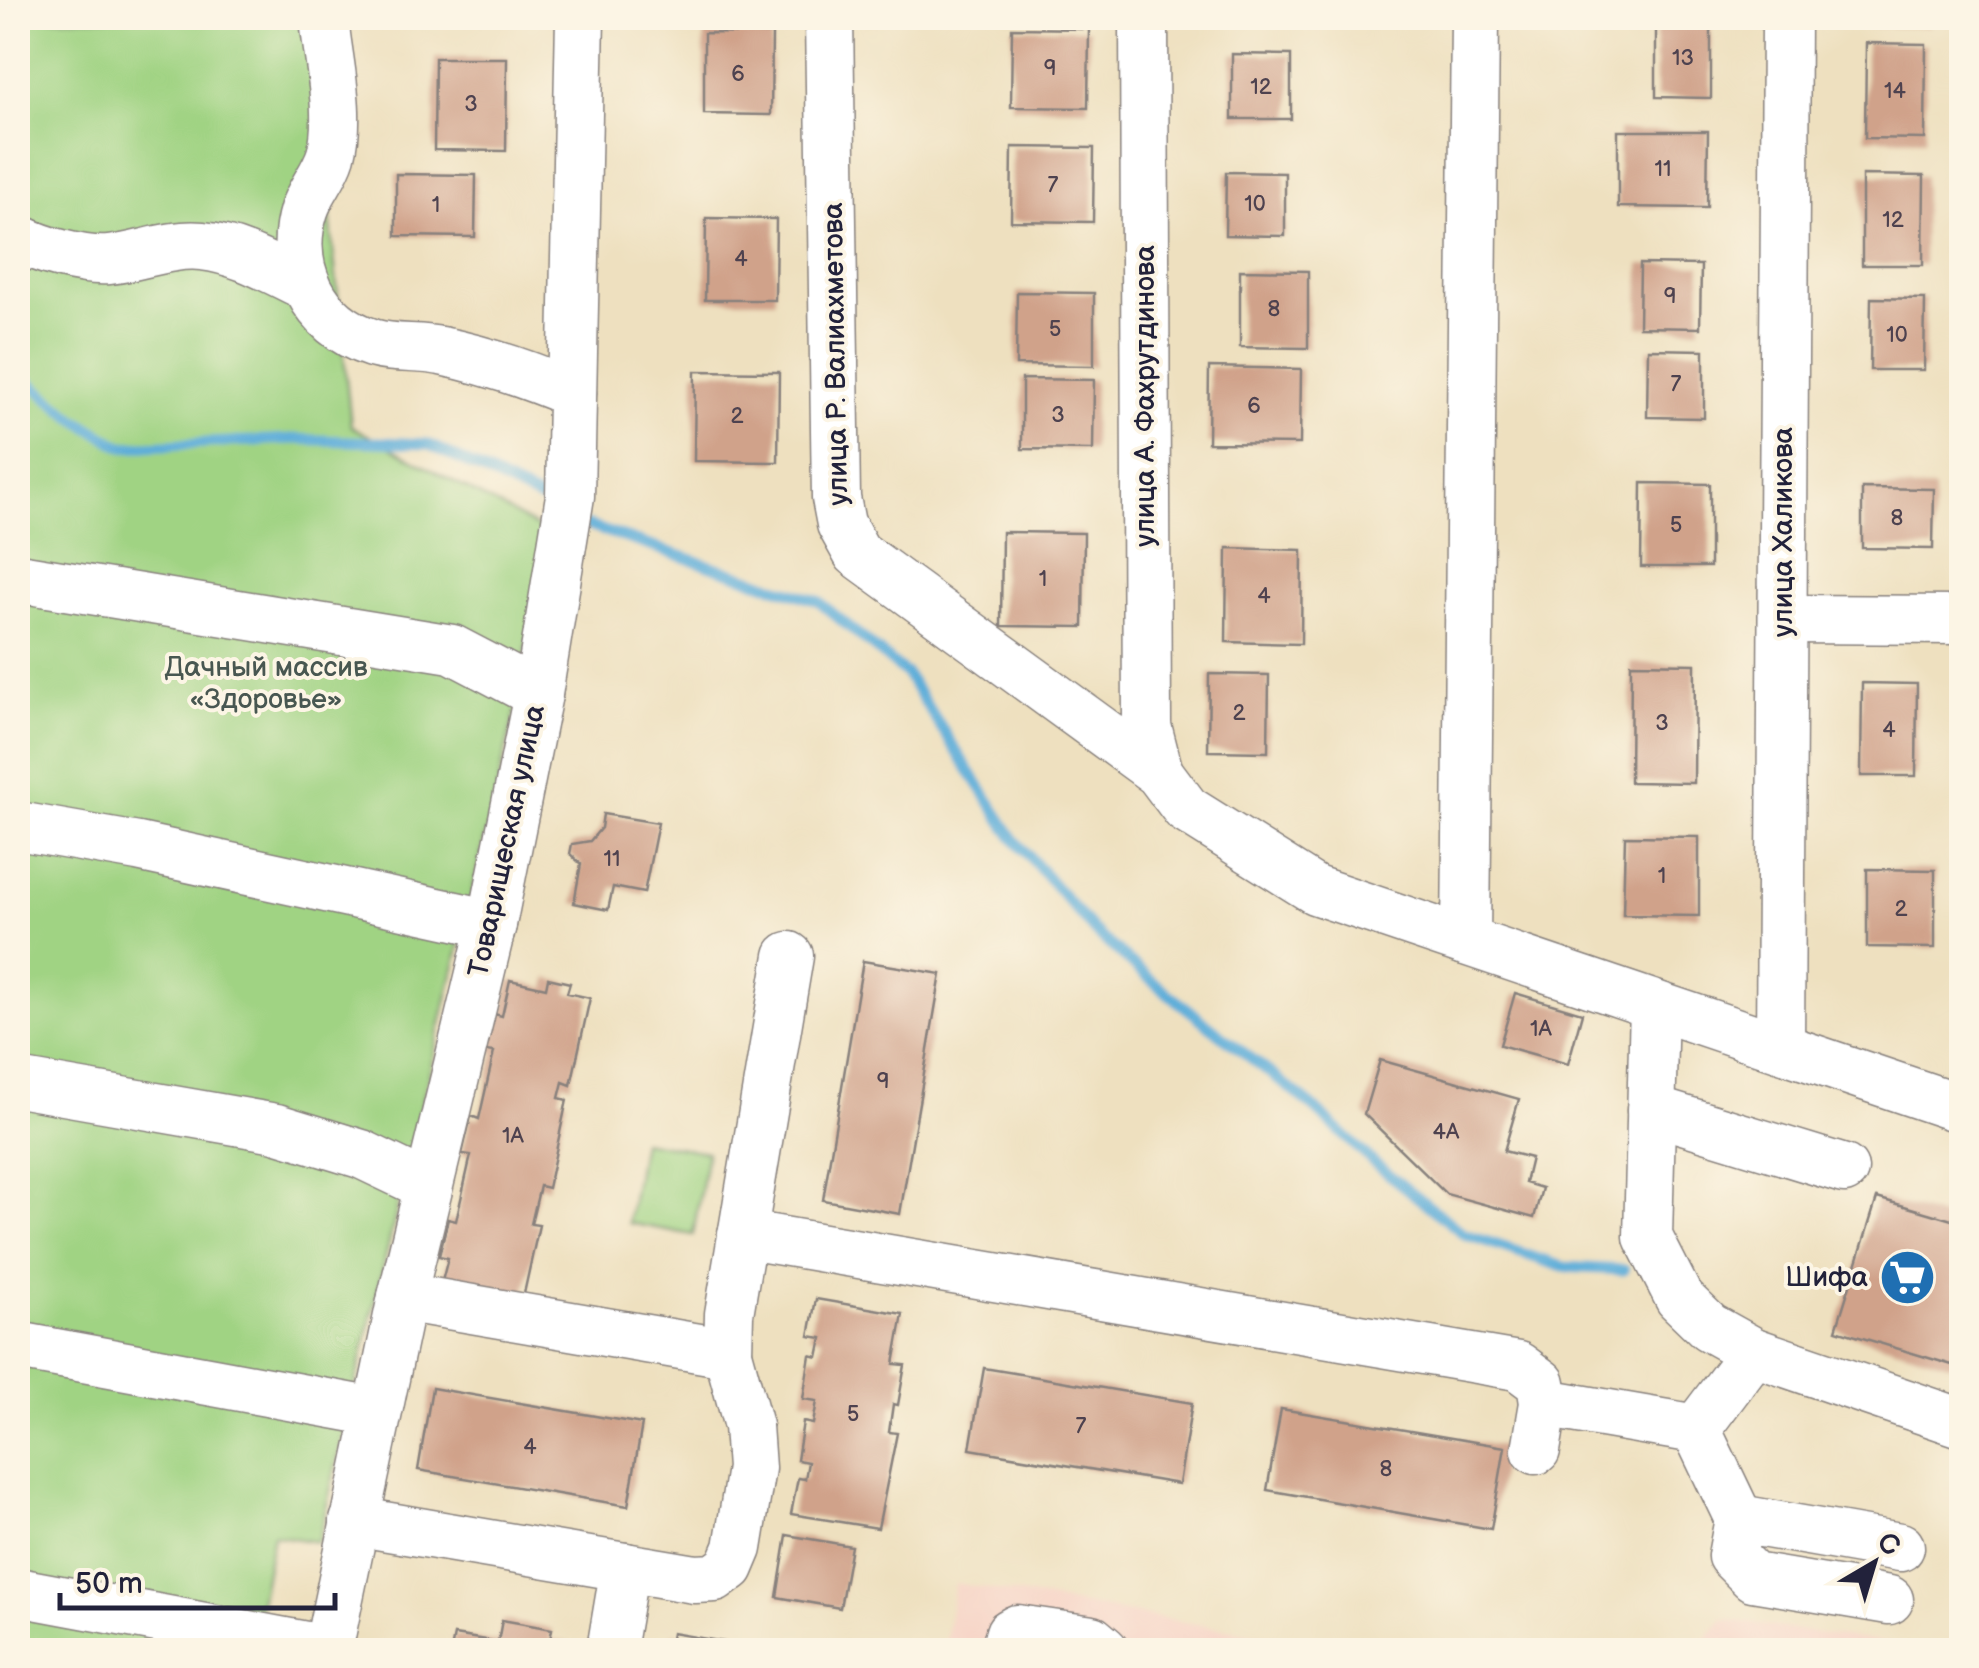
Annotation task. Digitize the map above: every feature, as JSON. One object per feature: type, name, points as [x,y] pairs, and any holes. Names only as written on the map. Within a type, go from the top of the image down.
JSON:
[{"type":"street","points":[[324,18],[334,128],[330,155],[305,205],[296,246],[304,285],[329,320],[373,344],[438,350],[514,369],[572,392]]},
{"type":"street","name":"Товарищеская улица","points":[[328,1650],[376,1412],[492,924],[538,694],[570,496],[580,18]]},
{"type":"street","name":"улица Р. Валиахметова","points":[[829,18],[836,498],[841,524],[858,552],[884,575],[1159,773]]},
{"type":"street","name":"улица А. Фахрутдинова","points":[[1144,18],[1146,726],[1159,773]]},
{"type":"street","points":[[1466,941],[1475,18]]},
{"type":"street","name":"улица Халикова","points":[[1780,1048],[1786,18]]},
{"type":"street","points":[[18,238],[31,246],[106,260],[168,245],[204,246],[247,257],[304,285]]},
{"type":"street","points":[[18,578],[452,649],[538,694]]},
{"type":"street","points":[[1783,619],[1962,620]]},
{"type":"street","points":[[1159,773],[1186,810],[1315,890],[1962,1109]]},
{"type":"street","points":[[18,826],[138,847],[492,924]]},
{"type":"street","points":[[354,1521],[695,1579],[715,1578],[730,1567],[738,1548],[751,1468],[748,1426],[728,1353],[742,1234],[789,956]]},
{"type":"street","points":[[1654,1005],[1648,1237],[1661,1270],[1679,1298],[1709,1327],[1754,1352],[1962,1424]]},
{"type":"street","points":[[18,1083],[276,1128],[360,1154],[428,1186]]},
{"type":"street","points":[[1651,1110],[1844,1169]]},
{"type":"street","points":[[742,1234],[1518,1366],[1541,1383],[1544,1403],[1536,1450]]},
{"type":"street","points":[[402,1297],[728,1353]]},
{"type":"street","points":[[18,1346],[376,1412]]},
{"type":"street","points":[[1696,1429],[1754,1352]]},
{"type":"street","points":[[1544,1403],[1696,1429]]},
{"type":"street","points":[[1696,1429],[1739,1519],[1732,1556],[1743,1572],[1889,1600]]},
{"type":"street","points":[[1739,1519],[1900,1547]]},
{"type":"street","points":[[611,1650],[625,1567]]},
{"type":"street","points":[[18,1592],[328,1650]]},
{"type":"street","points":[[1004,1650],[1010,1633],[1026,1629],[1092,1640],[1104,1650]]},
{"type":"shaded area","points":[[955,1583],[1349,1650],[944,1650]]},
{"type":"shaded area","points":[[1723,1619],[1933,1650],[1696,1650]]},
{"type":"green space","name":"Дачный массив «Здоровье»","points":[[18,18],[310,18],[351,426],[546,532],[516,708],[318,1542],[273,1535],[251,1650],[18,1650]]},
{"type":"green space","points":[[642,1141],[707,1152],[693,1235],[628,1223]]},
{"type":"building","points":[[1656,18],[1711,18],[1711,98],[1656,97]]},
{"type":"building","points":[[1867,18],[1930,18],[1930,27],[1867,27]]},
{"type":"building","points":[[1012,28],[1089,29],[1088,108],[1011,107]]},
{"type":"building","points":[[704,33],[772,34],[771,115],[704,114]]},
{"type":"building","points":[[1866,43],[1926,44],[1925,139],[1865,138]]},
{"type":"building","points":[[1232,54],[1291,55],[1291,119],[1232,119]]},
{"type":"building","points":[[435,58],[507,58],[506,151],[434,150]]},
{"type":"building","points":[[1618,131],[1708,131],[1707,208],[1618,207]]},
{"type":"building","points":[[1012,147],[1094,148],[1093,222],[1011,221]]},
{"type":"building","points":[[1226,172],[1285,173],[1285,236],[1225,235]]},
{"type":"building","points":[[396,174],[476,175],[475,237],[396,236]]},
{"type":"building","points":[[1862,175],[1924,176],[1923,265],[1862,265]]},
{"type":"building","points":[[706,218],[776,219],[775,300],[705,300]]},
{"type":"building","points":[[1640,264],[1701,265],[1700,328],[1639,327]]},
{"type":"building","points":[[1240,270],[1308,271],[1308,348],[1240,347]]},
{"type":"building","points":[[1017,292],[1094,293],[1094,366],[1016,365]]},
{"type":"building","points":[[1871,298],[1925,299],[1924,370],[1870,370]]},
{"type":"building","points":[[1648,349],[1704,350],[1704,418],[1647,417]]},
{"type":"building","points":[[1209,367],[1301,369],[1300,444],[1208,443]]},
{"type":"building","points":[[695,371],[779,372],[778,462],[694,461]]},
{"type":"building","points":[[1022,379],[1094,380],[1093,450],[1022,449]]},
{"type":"building","points":[[1642,483],[1710,484],[1710,567],[1641,567]]},
{"type":"building","points":[[1862,488],[1934,489],[1933,549],[1862,548]]},
{"type":"building","points":[[1002,532],[1084,533],[1083,627],[1001,626]]},
{"type":"building","points":[[1227,548],[1302,550],[1301,644],[1226,642]]},
{"type":"building","points":[[1631,663],[1695,664],[1694,783],[1630,782]]},
{"type":"building","points":[[1209,674],[1269,675],[1268,752],[1208,751]]},
{"type":"building","points":[[1862,683],[1917,684],[1916,776],[1861,776]]},
{"type":"building","points":[[603,814],[658,823],[644,893],[613,887],[608,910],[574,903],[581,864],[570,854],[572,844],[590,841],[601,828]]},
{"type":"building","points":[[1625,836],[1699,837],[1699,916],[1623,915]]},
{"type":"building","points":[[1867,869],[1935,870],[1935,948],[1867,947]]},
{"type":"building","points":[[863,961],[941,974],[900,1214],[823,1200]]},
{"type":"building","points":[[548,978],[570,983],[567,993],[590,998],[571,1085],[563,1082],[559,1098],[567,1100],[548,1188],[540,1186],[531,1224],[539,1225],[520,1312],[439,1293],[448,1258],[439,1256],[448,1219],[456,1221],[471,1155],[462,1154],[471,1116],[479,1119],[494,1052],[485,1051],[494,1014],[502,1016],[510,980],[546,988]]},
{"type":"building","points":[[1515,993],[1582,1013],[1568,1064],[1500,1045]]},
{"type":"building","points":[[1380,1060],[1519,1099],[1504,1151],[1531,1158],[1525,1183],[1542,1188],[1534,1218],[1446,1194],[1364,1114]]},
{"type":"building","name":"Шифа","points":[[1877,1198],[1962,1223],[1962,1368],[1836,1330]]},
{"type":"building","points":[[816,1299],[903,1314],[894,1364],[905,1365],[898,1405],[893,1404],[889,1432],[897,1433],[878,1528],[791,1514],[798,1478],[805,1479],[808,1462],[797,1460],[803,1422],[813,1424],[817,1401],[803,1399],[810,1355],[818,1357],[822,1338],[809,1336]]},
{"type":"building","points":[[984,1368],[1192,1403],[1179,1484],[970,1449]]},
{"type":"building","points":[[432,1388],[642,1424],[628,1506],[418,1470]]},
{"type":"building","points":[[1281,1409],[1505,1447],[1491,1529],[1267,1490]]},
{"type":"building","points":[[787,1535],[851,1546],[840,1608],[777,1597]]},
{"type":"building","points":[[502,1620],[552,1629],[550,1640],[569,1643],[568,1650],[451,1650],[454,1635],[498,1642]]},
{"type":"building","points":[[672,1633],[730,1643],[728,1650],[669,1650]]},
{"type":"waterway","points":[[18,373],[75,419],[122,447],[292,439],[428,444],[540,499]]},
{"type":"waterway","points":[[586,525],[818,601],[906,674],[1014,839],[1094,931],[1152,981],[1311,1105],[1374,1163],[1464,1234],[1563,1267],[1624,1270]]},
{"type":"place","name":"Шифа","points":[[1907,1277]]}]
